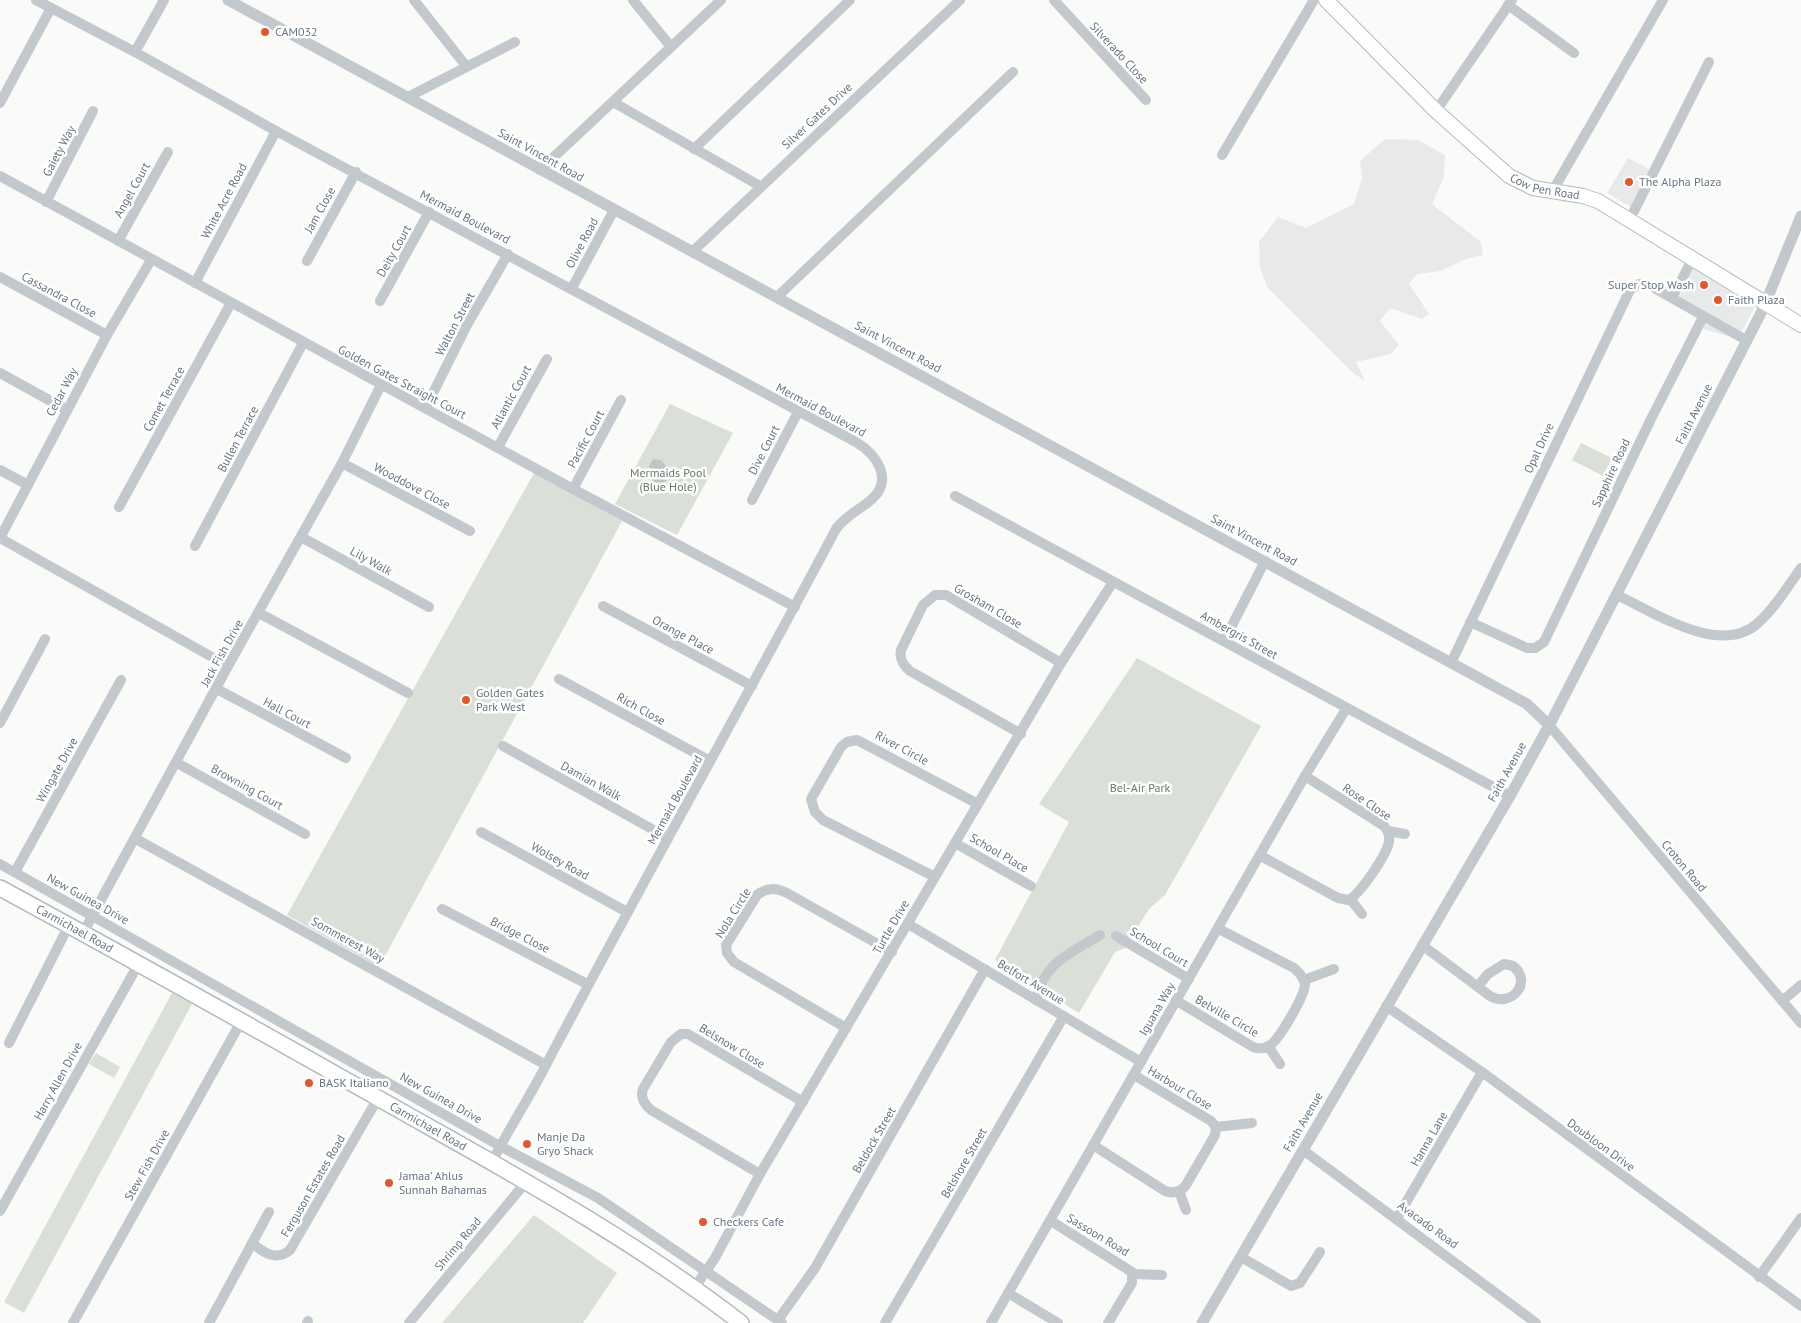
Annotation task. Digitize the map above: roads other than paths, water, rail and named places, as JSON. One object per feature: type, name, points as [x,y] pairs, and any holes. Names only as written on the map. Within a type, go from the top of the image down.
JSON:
[{"type":"main road","name":"Cow Pen Road","points":[[1326,0],[1436,111],[1509,176],[1528,186],[1591,198],[1630,219],[1801,325]]},
{"type":"main road","name":"Carmichael Road","points":[[0,888],[242,1020],[492,1162],[695,1287],[742,1323]]},
{"type":"street","name":"Mermaid Boulevard","points":[[36,0],[136,52],[276,131],[356,172],[862,445],[880,465],[882,478],[877,494],[844,518],[836,528],[795,607],[587,984],[546,1065],[492,1162]]},
{"type":"street","points":[[136,52],[164,0]]},
{"type":"street","name":"Saint Vincent Road","points":[[228,0],[1528,704],[1549,725]]},
{"type":"street","points":[[414,0],[466,66]]},
{"type":"street","points":[[633,0],[671,47]]},
{"type":"street","points":[[540,170],[721,0]]},
{"type":"street","points":[[694,149],[850,0]]},
{"type":"street","name":"Silver Gates Drive","points":[[692,252],[760,186],[960,0]]},
{"type":"street","name":"Silverado Close","points":[[1054,0],[1146,100]]},
{"type":"street","points":[[1222,156],[1314,0]]},
{"type":"street","points":[[1552,192],[1663,0]]},
{"type":"street","points":[[1436,111],[1510,2],[1574,53]]},
{"type":"street","points":[[0,103],[51,8]]},
{"type":"street","points":[[408,97],[515,42]]},
{"type":"street","points":[[1630,219],[1709,62]]},
{"type":"street","points":[[777,297],[1012,72]]},
{"type":"street","points":[[613,102],[760,186]]},
{"type":"street","name":"Gaiety Way","points":[[46,202],[93,112]]},
{"type":"street","name":"White Acre Road","points":[[195,283],[276,131]]},
{"type":"street","name":"Angel Court","points":[[118,241],[168,152]]},
{"type":"street","name":"Jam Close","points":[[307,261],[356,172]]},
{"type":"street","name":"Golden Gates Straight Court","points":[[0,176],[303,343],[795,607]]},
{"type":"street","name":"Olive Road","points":[[572,288],[614,210]]},
{"type":"street","name":"Deity Court","points":[[380,301],[429,212]]},
{"type":"street","name":"Faith Avenue","points":[[1202,1323],[1510,796],[1549,725],[1617,596],[1766,302],[1801,216]]},
{"type":"street","name":"Walton Street","points":[[426,408],[467,325],[508,254]]},
{"type":"street","points":[[1693,258],[1672,298],[1746,340]]},
{"type":"street","name":"Cedar Way","points":[[0,538],[107,335],[151,260]]},
{"type":"street","name":"Cassandra Close","points":[[0,277],[107,335]]},
{"type":"street","name":"Opal Drive","points":[[1451,662],[1626,294],[1634,286],[1645,283],[1672,298]]},
{"type":"street","name":"Comet Terrace","points":[[119,507],[231,302]]},
{"type":"street","name":"Sapphire Road","points":[[1470,622],[1527,648],[1535,648],[1544,642],[1651,419],[1703,317]]},
{"type":"street","name":"Bullen Terrace","points":[[195,546],[303,343]]},
{"type":"street","name":"Atlantic Court","points":[[498,447],[547,359]]},
{"type":"street","points":[[0,374],[67,410]]},
{"type":"street","name":"Jack Fish Drive","points":[[83,933],[136,839],[228,666],[342,464],[381,385]]},
{"type":"street","name":"Pacific Court","points":[[573,489],[621,400]]},
{"type":"street","name":"Dive Court","points":[[752,500],[798,412]]},
{"type":"street","name":"Wooddove Close","points":[[342,464],[470,531]]},
{"type":"street","points":[[0,470],[28,485]]},
{"type":"street","name":"Ambergris Street","points":[[955,496],[1510,796]]},
{"type":"street","name":"Lily Walk","points":[[301,536],[429,607]]},
{"type":"street","points":[[0,538],[228,666]]},
{"type":"street","points":[[1224,642],[1264,561]]},
{"type":"street","points":[[1617,596],[1700,633],[1717,636],[1735,636],[1757,624],[1801,568]]},
{"type":"street","name":"Turtle Drive","points":[[695,1287],[707,1270],[760,1174],[1021,734],[1061,663],[1113,582]]},
{"type":"street","name":"Grosham Close","points":[[1021,734],[905,667],[900,658],[900,650],[923,605],[935,595],[946,595],[1061,663]]},
{"type":"street","name":"Orange Place","points":[[602,606],[752,686]]},
{"type":"street","points":[[259,613],[408,693]]},
{"type":"street","points":[[0,723],[45,639]]},
{"type":"street","name":"Wingate Drive","points":[[15,872],[121,680]]},
{"type":"street","name":"Rich Close","points":[[559,680],[710,761]]},
{"type":"street","name":"Hall Court","points":[[216,689],[346,758]]},
{"type":"street","name":"Iguana Way","points":[[991,1323],[1261,856],[1305,776],[1346,709]]},
{"type":"street","name":"Croton Road","points":[[1549,725],[1801,1023]]},
{"type":"street","name":"River Circle","points":[[935,877],[817,815],[811,799],[830,766],[846,743],[851,740],[860,740],[978,804]]},
{"type":"street","name":"Damian Walk","points":[[503,746],[668,838]]},
{"type":"street","name":"Browning Court","points":[[177,763],[305,834]]},
{"type":"street","name":"Rose Close","points":[[1305,776],[1380,823],[1388,831],[1388,848],[1359,892],[1351,900]]},
{"type":"street","points":[[1388,831],[1405,834]]},
{"type":"street","name":"Wolsey Road","points":[[481,832],[627,912]]},
{"type":"street","name":"Sommerest Way","points":[[136,839],[546,1065]]},
{"type":"street","name":"School Place","points":[[955,843],[1030,886]]},
{"type":"street","points":[[1261,856],[1338,898],[1351,900],[1362,914]]},
{"type":"street","name":"New Guinea Drive","points":[[0,864],[500,1146],[598,1198],[780,1321]]},
{"type":"street","name":"Nola Circle","points":[[846,1028],[734,962],[727,953],[727,943],[757,895],[765,890],[774,889],[787,893],[892,952]]},
{"type":"street","name":"Bridge Close","points":[[442,909],[587,984]]},
{"type":"street","name":"Belfort Avenue","points":[[908,924],[1141,1062]]},
{"type":"street","points":[[10,1043],[69,925]]},
{"type":"street","points":[[1219,929],[1294,968],[1304,980],[1334,969]]},
{"type":"street","points":[[1036,1000],[1044,974],[1054,964],[1100,935]]},
{"type":"street","name":"School Court","points":[[1116,936],[1189,979]]},
{"type":"street","points":[[1422,945],[1478,986]]},
{"type":"street","name":"Harry Allen Drive","points":[[0,1211],[139,963]]},
{"type":"street","name":"Beldock Street","points":[[780,1321],[815,1268],[985,970]]},
{"type":"street","name":"Belville Circle","points":[[1177,1001],[1254,1046],[1261,1048],[1268,1046],[1275,1040],[1303,996],[1304,980]]},
{"type":"street","points":[[1782,1001],[1801,985]]},
{"type":"street","name":"Doubloon Drive","points":[[1386,1006],[1482,1072],[1801,1306]]},
{"type":"street","name":"Belshore Street","points":[[885,1323],[1064,1016]]},
{"type":"street","name":"Stew Fish Drive","points":[[73,1323],[242,1020]]},
{"type":"street","name":"Belsnow Close","points":[[760,1174],[647,1106],[642,1096],[643,1088],[676,1037],[681,1034],[688,1034],[803,1102]]},
{"type":"street","points":[[1268,1046],[1280,1064]]},
{"type":"street","name":"Hanna Lane","points":[[1397,1218],[1482,1072]]},
{"type":"street","name":"Harbour Close","points":[[1134,1075],[1211,1121],[1216,1127],[1215,1135],[1186,1185],[1179,1191]]},
{"type":"street","name":"Ferguson Estates Road","points":[[252,1243],[265,1253],[274,1255],[290,1250],[378,1098]]},
{"type":"street","points":[[1216,1127],[1252,1123]]},
{"type":"street","points":[[1093,1146],[1165,1191],[1179,1191],[1186,1210]]},
{"type":"street","name":"Avacado Road","points":[[1303,1150],[1536,1323]]},
{"type":"street","name":"Shrimp Road","points":[[409,1323],[526,1182]]},
{"type":"street","points":[[209,1323],[269,1212]]},
{"type":"street","points":[[1759,1277],[1801,1218]]},
{"type":"street","name":"Sassoon Road","points":[[1051,1221],[1129,1268],[1133,1274],[1130,1288],[1108,1323]]},
{"type":"street","points":[[1241,1257],[1290,1286],[1300,1283],[1320,1252]]},
{"type":"street","points":[[1133,1274],[1162,1275]]},
{"type":"street","points":[[1008,1293],[1058,1323]]},
{"type":"place","name":"CAM032","points":[[265,32]]},
{"type":"place","name":"The Alpha Plaza","points":[[1629,182]]},
{"type":"place","name":"Super Stop Wash","points":[[1704,285]]},
{"type":"place","name":"Faith Plaza","points":[[1718,300]]},
{"type":"place","name":"Golden Gates Park West","points":[[466,700]]},
{"type":"place","name":"BASK Italiano","points":[[309,1083]]},
{"type":"place","name":"Manje Da Gryo Shack","points":[[527,1144]]},
{"type":"place","name":"Jamaa' Ahlus Sunnah Bahamas","points":[[389,1183]]},
{"type":"place","name":"Checkers Cafe","points":[[703,1222]]},
{"type":"park label","name":"Mermaids Pool (Blue Hole)","points":[[668,480]]},
{"type":"park label","name":"Bel-Air Park","points":[[1140,788]]}]
